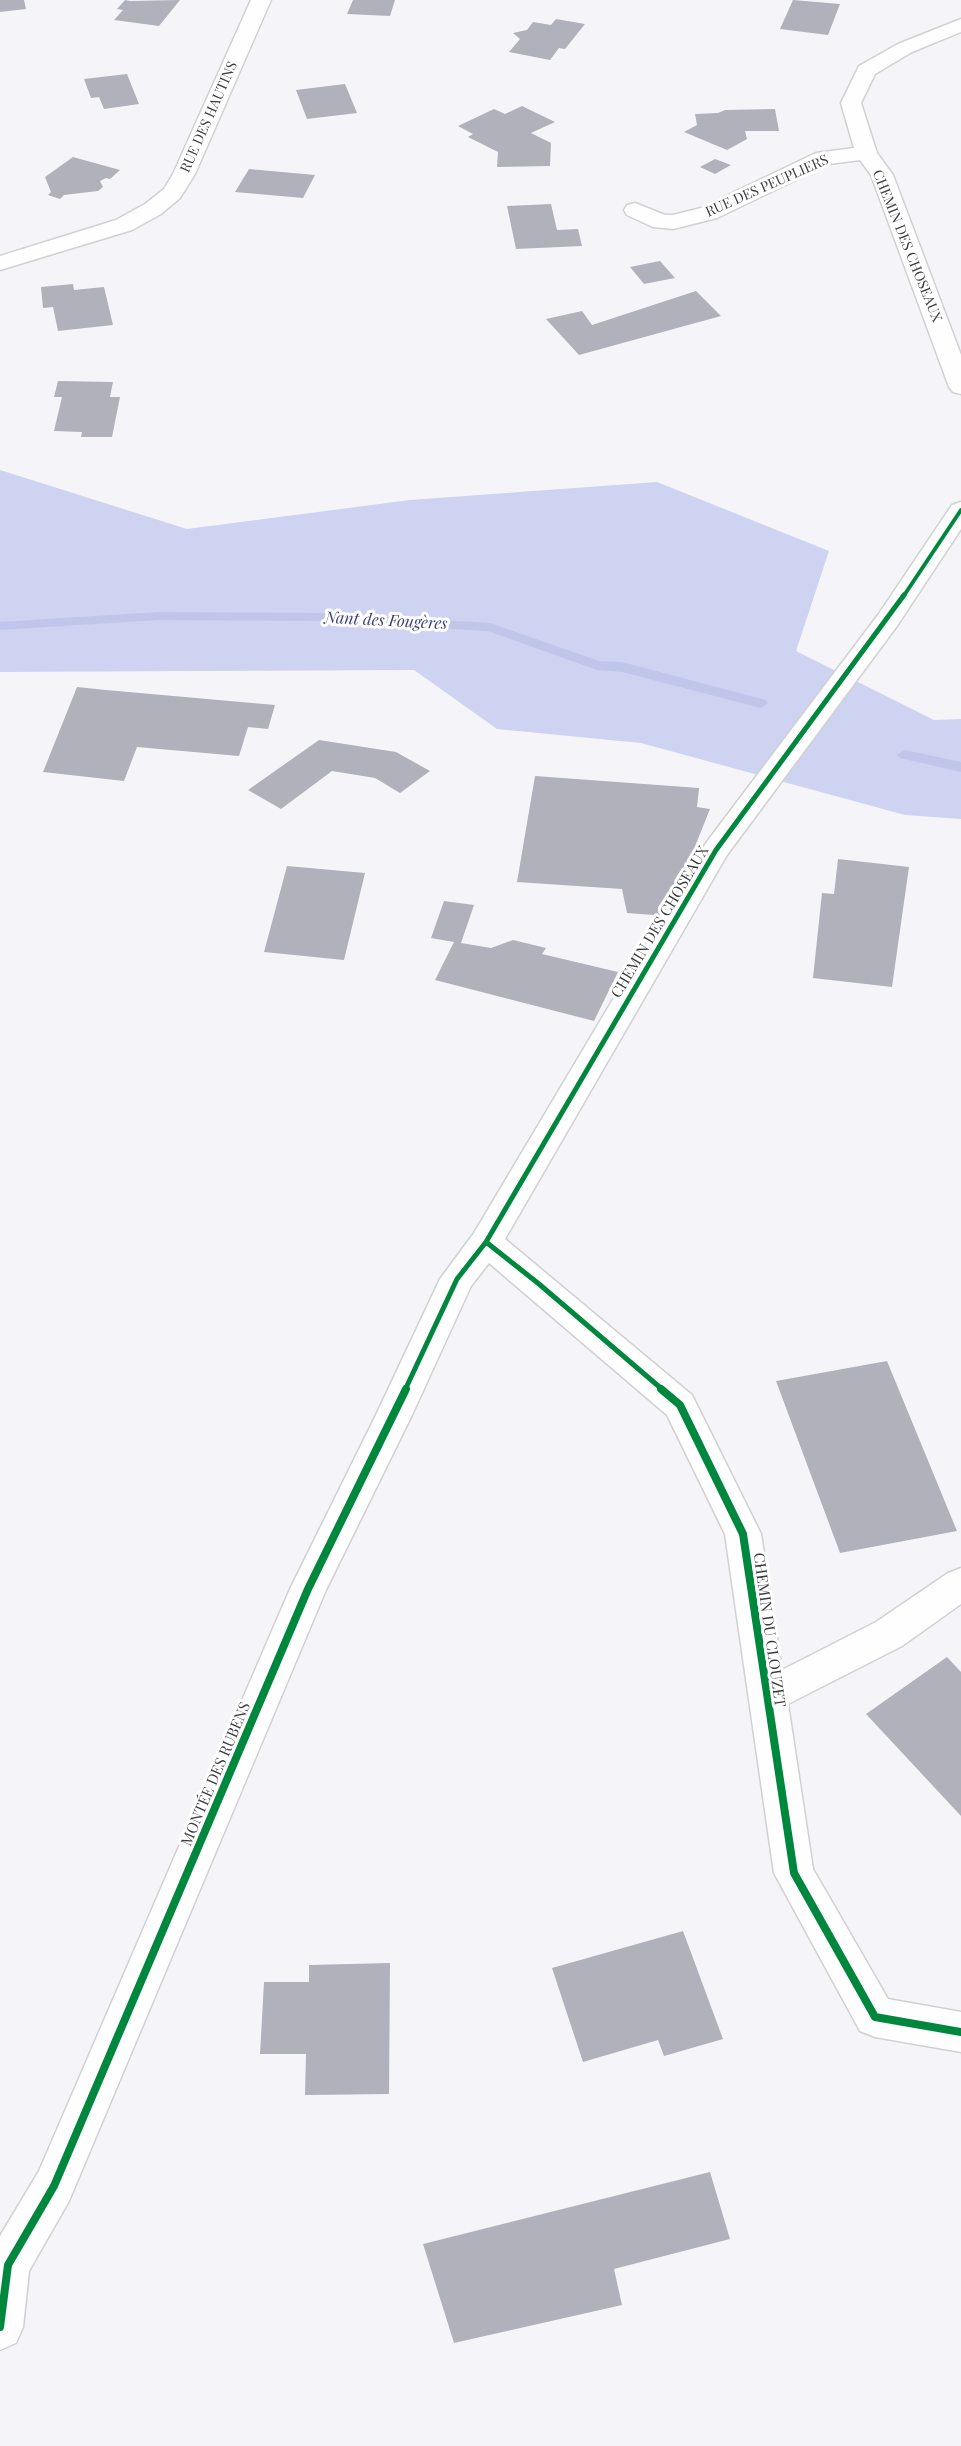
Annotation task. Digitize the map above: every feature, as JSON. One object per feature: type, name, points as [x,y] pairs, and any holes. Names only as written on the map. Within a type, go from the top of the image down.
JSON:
[{"type":"street","name":"RUE DES HAUTINS","points":[[0,263],[124,225],[153,209],[172,193],[184,174],[261,0]]},
{"type":"street","name":"CHEMIN DES CHOSEAUX","points":[[961,25],[905,48],[867,70],[851,104],[866,153],[882,175],[961,387]]},
{"type":"street","name":"RUE DES PEUPLIERS","points":[[635,210],[661,222],[673,222],[709,213],[824,158],[866,153]]},
{"type":"street","name":"CHEMIN DES CHOSEAUX","points":[[486,1242],[716,850],[888,620],[961,510]]},
{"type":"street","name":"CHEMIN DU CLOUZET","points":[[486,1242],[680,1405],[743,1534],[794,1873],[875,2017],[961,2032]]},
{"type":"street","name":"MONTÉE DES RUBENS","points":[[0,2328],[4,2275],[54,2187],[308,1589],[458,1279],[486,1242]]},
{"type":"street","points":[[767,1696],[889,1634],[961,1584]]},
{"type":"shaded area","points":[[0,470],[187,529],[410,500],[657,482],[829,551],[796,651],[934,720],[961,719],[961,819],[905,815],[641,743],[497,729],[414,670],[0,672]]},
{"type":"building","points":[[0,0],[24,0],[26,9],[0,12]]},
{"type":"building","points":[[125,0],[180,0],[159,26],[114,20],[123,10],[117,9]]},
{"type":"building","points":[[353,0],[395,0],[390,16],[347,14]]},
{"type":"building","points":[[793,0],[840,4],[828,35],[780,29]]},
{"type":"building","points":[[556,19],[585,24],[565,49],[559,48],[550,60],[509,52],[520,39],[513,33],[527,30],[533,22],[551,25]]},
{"type":"building","points":[[127,74],[139,104],[104,109],[99,97],[91,98],[84,79]]},
{"type":"building","points":[[345,84],[357,113],[307,119],[296,90]]},
{"type":"building","points":[[522,106],[555,122],[531,133],[551,143],[550,166],[497,167],[498,152],[468,137],[473,134],[458,126],[494,109],[505,114]]},
{"type":"building","points":[[775,109],[779,131],[745,131],[747,139],[727,150],[684,132],[697,125],[695,114],[718,113],[725,110]]},
{"type":"building","points":[[73,157],[120,170],[110,179],[100,181],[103,187],[98,191],[64,195],[60,199],[48,195],[51,192],[45,177]]},
{"type":"building","points":[[715,159],[731,165],[715,174],[700,167]]},
{"type":"building","points":[[249,169],[315,175],[303,198],[235,192]]},
{"type":"building","points":[[551,204],[557,230],[578,229],[582,246],[516,249],[507,206]]},
{"type":"building","points":[[660,261],[675,278],[644,284],[630,267]]},
{"type":"building","points":[[73,284],[74,290],[104,287],[113,325],[58,331],[53,307],[43,308],[41,287]]},
{"type":"building","points":[[696,291],[721,316],[579,355],[546,319],[582,311],[592,325]]},
{"type":"building","points":[[58,381],[113,382],[110,397],[120,397],[112,437],[81,437],[82,432],[54,431],[62,397],[54,397]]},
{"type":"building","points":[[77,687],[275,705],[268,729],[248,727],[239,756],[137,747],[124,781],[43,772]]},
{"type":"building","points":[[319,740],[396,752],[430,771],[400,793],[375,778],[332,771],[281,809],[248,790]]},
{"type":"building","points":[[535,776],[699,788],[697,807],[710,809],[667,916],[627,913],[622,889],[517,882]]},
{"type":"building","points":[[838,859],[909,867],[892,987],[813,978],[822,893],[834,894]]},
{"type":"building","points":[[287,866],[365,873],[344,960],[264,952]]},
{"type":"building","points":[[444,901],[474,905],[461,943],[491,948],[513,940],[546,948],[542,954],[618,972],[594,1021],[435,980],[454,942],[431,938]]},
{"type":"building","points":[[887,1361],[957,1531],[840,1553],[776,1381]]},
{"type":"building","points":[[947,1657],[961,1672],[961,1816],[866,1714]]},
{"type":"building","points":[[683,1931],[723,2039],[664,2056],[658,2040],[583,2062],[552,1968]]},
{"type":"building","points":[[390,1963],[389,2094],[305,2095],[306,2054],[260,2054],[264,1982],[309,1982],[309,1965]]},
{"type":"building","points":[[710,2172],[730,2239],[614,2269],[622,2305],[454,2343],[423,2244]]},
{"type":"waterway","name":"Nant des Fougères","points":[[0,626],[159,616],[317,617],[490,627],[597,665],[622,667],[761,703]]},
{"type":"waterway","name":"Nant des Fougères","points":[[905,755],[961,767]]},
{"type":"cycle path","points":[[0,2327],[8,2265],[54,2186],[308,1589],[394,1415],[457,1279],[486,1242],[716,850],[888,620],[961,510]]},
{"type":"cycle path","points":[[486,1242],[539,1284],[680,1405],[743,1534],[794,1873],[875,2017],[961,2032]]}]
